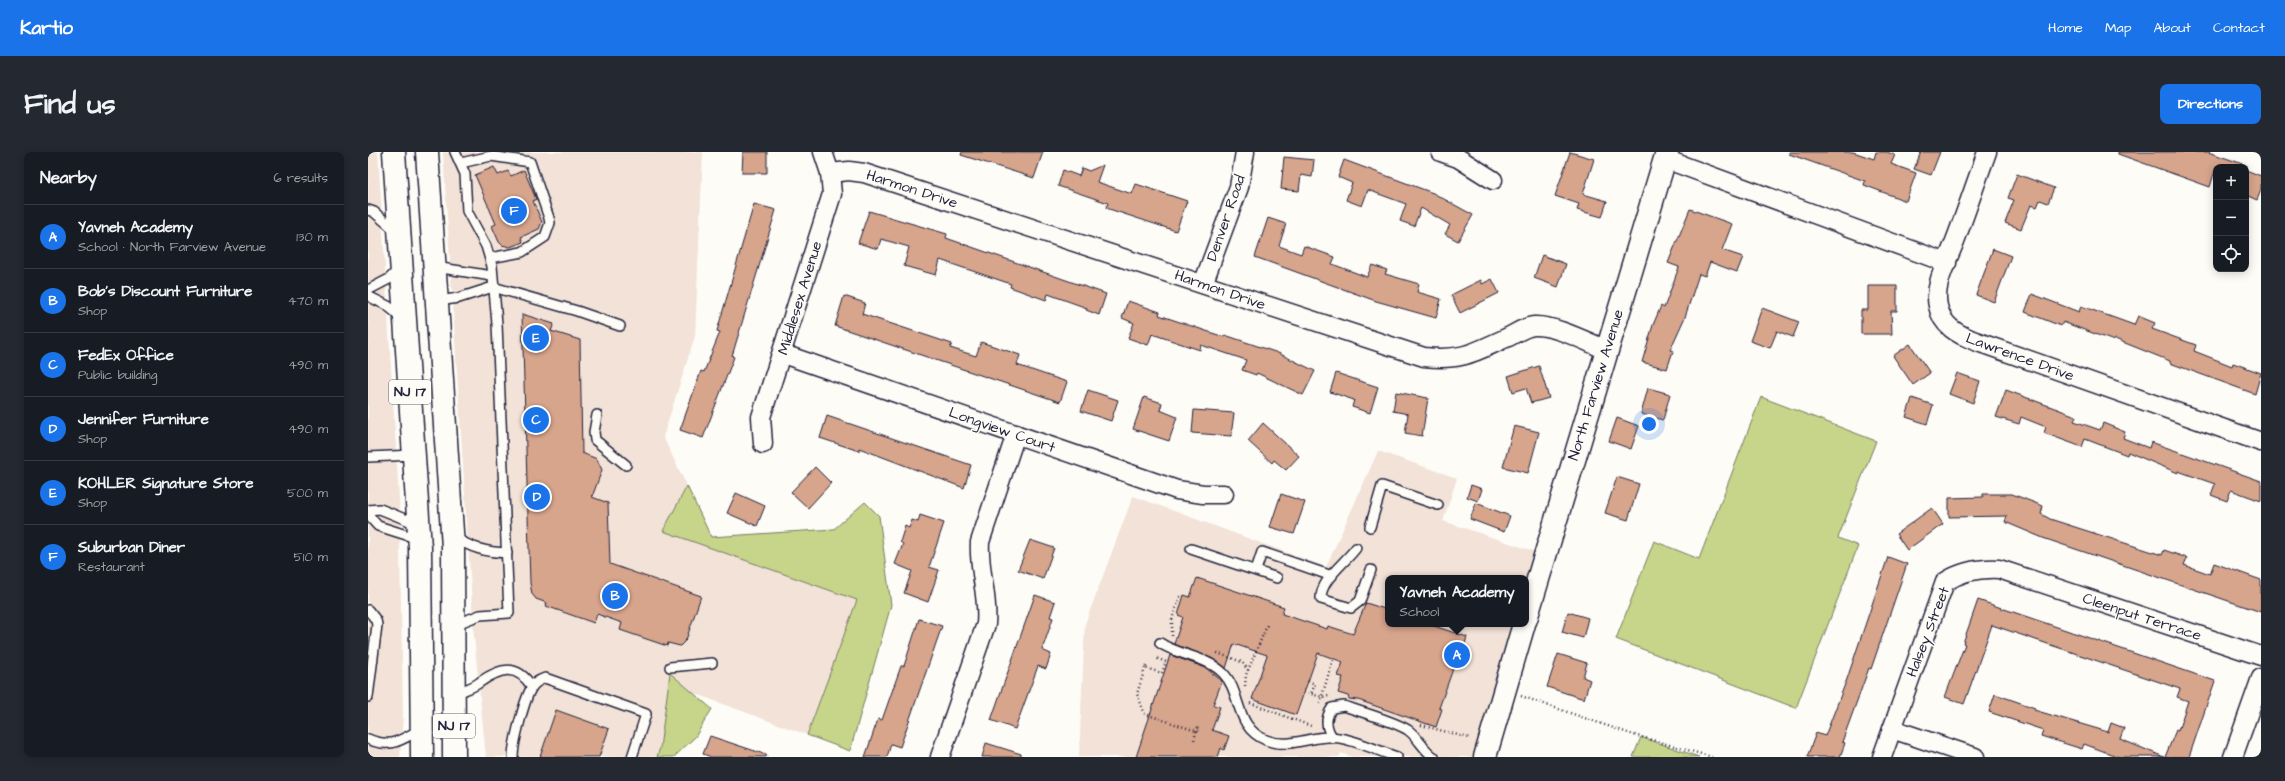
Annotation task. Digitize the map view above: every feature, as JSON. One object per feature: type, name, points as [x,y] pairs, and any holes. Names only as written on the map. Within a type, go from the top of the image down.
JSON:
[{"type":"main road","name":"NJ 17","points":[[394,152],[419,532],[422,757]]},
{"type":"main road","name":"NJ 17","points":[[427,152],[438,301],[452,536],[454,624],[454,757]]},
{"type":"main road","name":"North Farview Avenue","points":[[1529,609],[1666,155]]},
{"type":"main road","points":[[1485,757],[1523,627]]},
{"type":"main road","points":[[454,694],[466,757]]},
{"type":"main road","points":[[416,757],[422,729]]},
{"type":"street","name":"Middlesex Avenue","points":[[763,444],[761,417],[783,354],[832,194],[830,173],[823,152]]},
{"type":"street","name":"Denver Road","points":[[1203,284],[1239,187],[1245,152]]},
{"type":"street","points":[[1441,152],[1458,158],[1493,180]]},
{"type":"street","name":"Lawrence Drive","points":[[1987,152],[1941,277],[1937,304],[1941,316],[1958,334],[2261,442]]},
{"type":"street","points":[[1666,155],[1947,263]]},
{"type":"street","name":"Harmon Drive","points":[[830,173],[849,171],[864,173],[1424,357],[1443,359],[1462,357],[1522,329],[1535,326],[1551,328],[1607,350]]},
{"type":"street","name":"Longview Court","points":[[783,354],[1177,490],[1203,494],[1224,494]]},
{"type":"street","points":[[940,757],[986,624],[988,606],[979,556],[980,542],[1016,434]]},
{"type":"street","name":"Halsey Street","points":[[1882,757],[1945,582],[1968,571],[1984,568],[1999,569],[2023,577]]},
{"type":"street","name":"Cleenput Terrace","points":[[2023,577],[2261,656]]},
{"type":"street","points":[[2233,757],[2261,678]]},
{"type":"street","points":[[1892,729],[1975,757]]},
{"type":"lane","points":[[454,624],[480,615],[509,613],[493,287],[490,258],[485,243],[467,211],[465,174],[455,152]]},
{"type":"lane","points":[[461,163],[491,156],[530,162],[549,218],[550,223],[545,237],[522,252],[490,258]]},
{"type":"lane","points":[[368,210],[374,212],[400,234]]},
{"type":"lane","points":[[368,290],[389,279],[402,267]]},
{"type":"lane","points":[[435,267],[492,276]]},
{"type":"lane","points":[[438,301],[459,298],[493,287],[577,311],[620,326]]},
{"type":"lane","points":[[368,296],[388,306],[406,321]]},
{"type":"lane","points":[[597,415],[594,432],[595,440],[626,465]]},
{"type":"lane","points":[[368,457],[414,455]]},
{"type":"lane","points":[[1370,528],[1382,486],[1438,505]]},
{"type":"lane","points":[[368,510],[380,509],[419,532]]},
{"type":"lane","points":[[368,515],[378,526],[419,532]]},
{"type":"lane","points":[[452,536],[469,547],[486,552],[506,553]]},
{"type":"lane","points":[[1356,548],[1324,584],[1321,592],[1321,599],[1351,608],[1360,601],[1371,570]]},
{"type":"lane","points":[[1191,549],[1277,578]]},
{"type":"lane","points":[[1256,570],[1262,552],[1332,576]]},
{"type":"lane","points":[[368,610],[376,620],[377,625],[368,698]]},
{"type":"lane","points":[[1160,642],[1170,649],[1215,665],[1225,674],[1244,721],[1252,732],[1265,740],[1287,744],[1333,738],[1397,757]]},
{"type":"lane","points":[[670,667],[712,663]]},
{"type":"lane","points":[[454,694],[503,670],[516,671],[525,676],[532,687]]},
{"type":"lane","points":[[513,757],[520,725],[532,687],[538,680],[545,678],[646,714],[632,757]]},
{"type":"lane","points":[[1333,738],[1328,731],[1327,715],[1332,708],[1344,706],[1407,730],[1419,739],[1426,752],[1434,757]]},
{"type":"lane","points":[[368,739],[378,744],[388,744],[422,729]]},
{"type":"path","points":[[1175,639],[1172,634],[1172,619],[1180,597],[1183,598]]},
{"type":"path","points":[[1246,689],[1245,683],[1248,671],[1268,622]]},
{"type":"path","points":[[1209,650],[1242,662],[1248,671]]},
{"type":"path","points":[[1156,658],[1166,662],[1162,673],[1146,667],[1137,694],[1145,714],[1198,731]]},
{"type":"path","points":[[1318,710],[1333,658]]},
{"type":"path","points":[[1308,681],[1315,684],[1311,694]]},
{"type":"path","points":[[1304,692],[1322,697]]},
{"type":"path","points":[[1517,694],[1631,734],[1712,757]]},
{"type":"path","points":[[1248,700],[1249,703],[1315,728],[1315,725]]},
{"type":"path","points":[[1194,740],[1198,731],[1198,726]]},
{"type":"shaded area","points":[[368,152],[378,152],[399,499],[403,714],[400,757],[368,757]]},
{"type":"shaded area","points":[[443,152],[703,152],[695,336],[663,437],[687,486],[663,531],[857,600],[807,735],[691,692],[657,757],[486,757],[474,636]]},
{"type":"shaded area","points":[[1378,451],[1457,478],[1443,521],[1545,555],[1529,609],[1529,575],[1385,575],[1385,627],[1523,627],[1485,757],[1353,757],[1341,753],[1339,757],[1079,757],[1085,624],[1133,496],[1326,567]]},
{"type":"green space","points":[[1761,397],[1876,441],[1838,538],[1858,546],[1796,708],[1616,639],[1654,541],[1699,559]]},
{"type":"green space","points":[[687,486],[711,537],[834,529],[865,502],[879,516],[891,605],[850,751],[807,735],[857,600],[663,531]]},
{"type":"green space","points":[[670,673],[712,709],[695,737],[674,757],[657,757],[660,748]]},
{"type":"green space","points":[[1641,737],[1699,757],[1633,757]]},
{"type":"building","points":[[743,152],[767,152],[767,173],[742,173]]},
{"type":"building","points":[[962,152],[1043,152],[1034,178],[961,155]]},
{"type":"building","points":[[1570,152],[1594,159],[1583,194],[1607,201],[1602,217],[1577,210],[1579,204],[1555,196]]},
{"type":"building","points":[[1789,152],[1853,152],[1874,159],[1876,152],[1887,152],[1895,155],[1891,164],[1916,173],[1906,201],[1864,185],[1865,181],[1789,154]]},
{"type":"building","points":[[1921,152],[1940,152],[1931,175],[1914,169]]},
{"type":"building","points":[[2118,152],[2208,152],[2243,164],[2213,164],[2213,177],[2210,187],[2118,154]]},
{"type":"building","points":[[1284,157],[1314,160],[1312,177],[1301,175],[1299,191],[1281,189]]},
{"type":"building","points":[[1344,160],[1433,193],[1473,215],[1458,241],[1445,234],[1450,225],[1421,208],[1414,226],[1400,221],[1406,204],[1368,190],[1362,206],[1346,200],[1352,183],[1338,177]]},
{"type":"building","points":[[1103,165],[1097,182],[1132,194],[1136,184],[1187,201],[1176,231],[1106,208],[1108,203],[1058,186],[1063,170],[1079,176],[1082,168],[1089,171]]},
{"type":"building","points":[[494,167],[498,175],[508,171],[511,176],[524,170],[536,199],[533,201],[542,222],[539,229],[521,237],[523,242],[510,247],[502,245],[499,242],[492,226],[496,224],[475,175]]},
{"type":"building","points":[[2249,171],[2261,176],[2261,190],[2257,200],[2249,196]]},
{"type":"building","points":[[2017,174],[2054,188],[2048,203],[2040,200],[2037,207],[2031,205],[2021,229],[2005,223],[2014,200],[2008,198]]},
{"type":"building","points":[[754,204],[776,210],[732,356],[734,357],[703,438],[680,430],[701,371],[704,372],[720,332],[717,331]]},
{"type":"building","points":[[1690,209],[1732,224],[1722,250],[1743,257],[1737,272],[1710,262],[1705,276],[1699,274],[1685,317],[1670,350],[1673,351],[1667,369],[1642,362],[1653,325],[1661,306],[1664,308],[1679,267],[1668,263]]},
{"type":"building","points":[[869,211],[947,234],[946,238],[1106,294],[1099,315],[1086,310],[1087,308],[1048,294],[1046,300],[1010,287],[1011,284],[940,260],[936,275],[904,266],[909,247],[881,239],[878,249],[858,243]]},
{"type":"building","points":[[1268,218],[1286,224],[1279,246],[1301,254],[1304,246],[1335,257],[1332,264],[1367,277],[1372,265],[1387,270],[1385,274],[1419,284],[1417,292],[1441,299],[1436,318],[1376,301],[1255,257]]},
{"type":"building","points":[[1993,249],[2011,256],[1994,302],[1976,295]]},
{"type":"building","points":[[1542,255],[1566,264],[1558,287],[1534,278]]},
{"type":"building","points":[[1492,279],[1499,293],[1460,313],[1451,295],[1481,280],[1482,284]]},
{"type":"building","points":[[1868,286],[1897,286],[1897,311],[1891,311],[1892,334],[1861,334],[1861,310],[1868,310]]},
{"type":"building","points":[[2032,294],[2079,312],[2081,306],[2134,325],[2138,316],[2155,323],[2152,329],[2196,345],[2194,351],[2232,366],[2233,363],[2261,373],[2255,394],[2170,363],[2170,361],[2115,339],[2114,341],[2063,322],[2061,326],[2025,312]]},
{"type":"building","points":[[844,296],[865,303],[862,314],[952,344],[950,348],[976,356],[981,342],[1020,355],[1017,365],[1067,382],[1060,402],[835,326]]},
{"type":"building","points":[[1128,301],[1160,312],[1159,315],[1278,353],[1315,371],[1303,395],[1257,373],[1256,375],[1242,370],[1246,360],[1201,345],[1200,350],[1152,334],[1148,345],[1128,338],[1134,323],[1122,318]]},
{"type":"building","points":[[1762,308],[1799,322],[1793,337],[1777,331],[1770,348],[1750,341]]},
{"type":"building","points":[[522,314],[554,324],[551,331],[580,340],[582,453],[597,459],[602,470],[592,497],[608,503],[610,564],[701,596],[686,640],[680,646],[668,643],[667,646],[620,630],[622,623],[597,614],[594,623],[546,606],[547,603],[536,599],[532,594],[530,583]]},
{"type":"building","points":[[1910,344],[1930,373],[1913,385],[1893,356]]},
{"type":"building","points":[[1539,366],[1549,398],[1531,403],[1526,388],[1513,392],[1508,376]]},
{"type":"building","points":[[1336,373],[1378,387],[1370,413],[1352,407],[1354,400],[1330,392]]},
{"type":"building","points":[[1957,373],[1980,381],[1973,403],[1949,394]]},
{"type":"building","points":[[1648,388],[1670,394],[1663,420],[1641,414]]},
{"type":"building","points":[[1088,390],[1118,400],[1111,421],[1081,411]]},
{"type":"building","points":[[2006,390],[2076,416],[2074,421],[2100,430],[2103,423],[2125,432],[2123,438],[2149,448],[2151,442],[2261,481],[2261,501],[2231,490],[2227,501],[2211,495],[2215,484],[2178,471],[2178,473],[2128,452],[2127,455],[2085,439],[2082,447],[2044,433],[2046,427],[2021,417],[2019,424],[1996,417]]},
{"type":"building","points":[[1396,392],[1428,398],[1422,436],[1405,433],[1408,414],[1393,411]]},
{"type":"building","points":[[1144,397],[1162,403],[1160,410],[1177,417],[1169,441],[1133,429]]},
{"type":"building","points":[[1912,398],[1933,405],[1927,424],[1906,417]]},
{"type":"building","points":[[1194,410],[1234,413],[1231,436],[1192,433]]},
{"type":"building","points":[[827,416],[971,465],[964,488],[859,448],[859,451],[820,438]]},
{"type":"building","points":[[1617,418],[1639,426],[1631,449],[1609,441]]},
{"type":"building","points":[[1263,423],[1299,456],[1286,470],[1274,460],[1272,463],[1248,441]]},
{"type":"building","points":[[1514,426],[1539,432],[1528,473],[1503,467]]},
{"type":"building","points":[[815,467],[831,483],[808,508],[791,492]]},
{"type":"building","points":[[1617,477],[1639,484],[1628,520],[1605,513]]},
{"type":"building","points":[[1471,485],[1482,489],[1478,501],[1467,497]]},
{"type":"building","points":[[736,493],[765,506],[757,526],[727,513]]},
{"type":"building","points":[[1281,494],[1305,502],[1294,534],[1270,527]]},
{"type":"building","points":[[1983,494],[2012,494],[2043,506],[2041,514],[2050,519],[2162,555],[2164,550],[2187,558],[2184,565],[2210,574],[2214,563],[2261,580],[2261,612],[2043,538],[2005,522],[2007,516],[1949,517],[1949,498],[1983,497]]},
{"type":"building","points":[[1476,503],[1510,516],[1504,532],[1470,519]]},
{"type":"building","points":[[1932,508],[1943,524],[1907,550],[1896,534]]},
{"type":"building","points":[[920,515],[944,523],[929,567],[939,570],[928,602],[904,593],[912,571],[895,564],[903,544],[900,542],[905,526],[909,528],[912,520],[918,522]]},
{"type":"building","points":[[1030,540],[1054,548],[1043,579],[1018,570]]},
{"type":"building","points":[[1888,557],[1907,564],[1871,669],[1869,668],[1842,742],[1845,743],[1840,757],[1807,757],[1816,733],[1825,736],[1847,679]]},
{"type":"building","points":[[1197,578],[1284,607],[1282,614],[1327,629],[1328,626],[1353,634],[1366,603],[1385,609],[1385,627],[1437,627],[1467,637],[1461,656],[1458,655],[1439,708],[1442,709],[1436,727],[1358,700],[1349,699],[1348,696],[1338,693],[1343,677],[1338,676],[1343,662],[1318,653],[1296,715],[1252,699],[1267,655],[1234,644],[1226,668],[1211,658],[1174,644],[1183,617],[1178,615],[1184,595],[1190,597]]},
{"type":"building","points":[[1035,595],[1055,602],[1050,617],[1053,618],[1042,650],[1051,654],[1046,669],[1038,666],[1015,729],[991,720]]},
{"type":"building","points":[[1978,600],[2215,681],[2189,757],[2165,757],[2176,730],[2178,731],[2188,701],[2177,697],[2180,689],[1992,625],[1964,704],[1945,697],[1965,644],[1963,643]]},
{"type":"building","points":[[1568,612],[1588,618],[1583,638],[1562,632]]},
{"type":"building","points":[[919,619],[942,626],[900,747],[891,744],[887,757],[865,757],[878,719],[882,720],[901,666],[904,666]]},
{"type":"building","points":[[1558,654],[1587,663],[1583,677],[1590,680],[1584,699],[1547,687]]},
{"type":"building","points":[[1170,655],[1206,668],[1222,681],[1213,705],[1220,707],[1212,730],[1229,736],[1224,750],[1221,748],[1218,757],[1136,757]]},
{"type":"building","points":[[1995,694],[2035,708],[2034,710],[2108,732],[2111,723],[2124,728],[2120,739],[2164,757],[2119,757],[2084,744],[2082,749],[2041,736],[2043,730],[1989,712]]},
{"type":"building","points":[[556,710],[609,729],[599,757],[540,757]]},
{"type":"building","points":[[710,736],[767,755],[766,757],[711,757],[703,754]]},
{"type":"building","points":[[986,743],[1021,754],[1021,757],[982,757]]},
{"type":"place","name":"Suburban Diner","points":[[514,211]]},
{"type":"place","name":"KOHLER Signature Store","points":[[536,338]]},
{"type":"place","name":"FedEx Office","points":[[536,420]]},
{"type":"place","name":"Jennifer Furniture","points":[[537,497]]},
{"type":"place","name":"Bob's Discount Furniture","points":[[615,596]]},
{"type":"place","name":"Yavneh Academy","points":[[1457,655]]}]
